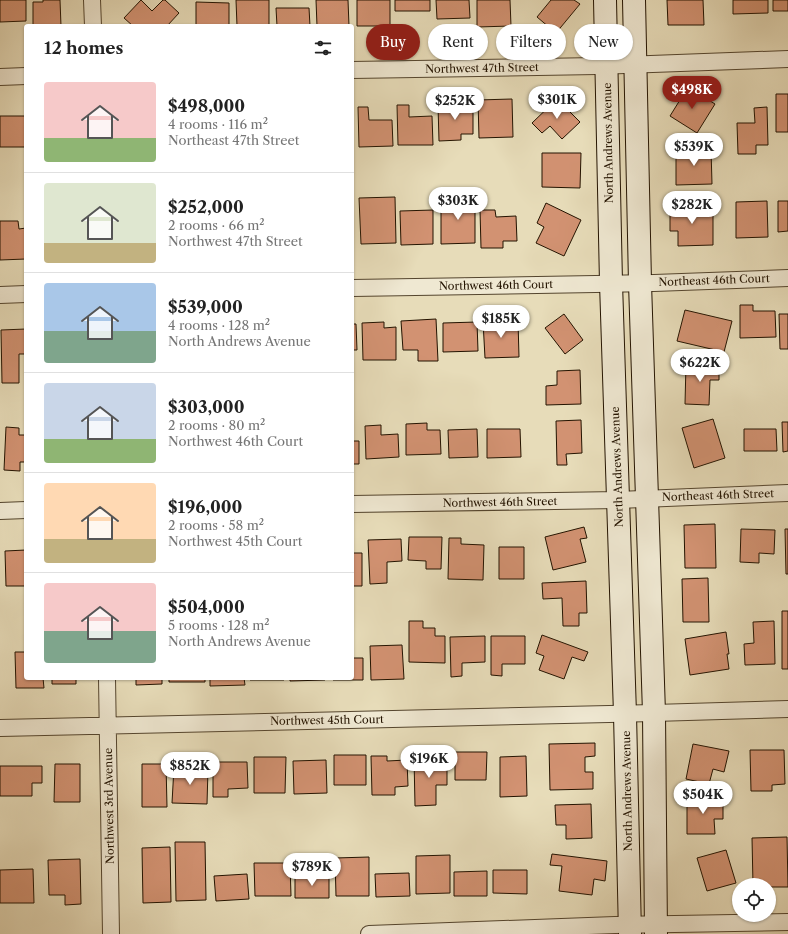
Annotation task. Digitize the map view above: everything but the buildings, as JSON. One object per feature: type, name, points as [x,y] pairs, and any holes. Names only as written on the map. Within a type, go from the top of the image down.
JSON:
[{"type":"main road","name":"North Andrews Avenue","points":[[605,0],[611,284],[625,714],[630,930]]},
{"type":"main road","points":[[634,0],[640,283],[654,713],[656,929]]},
{"type":"street","points":[[92,0],[93,24]]},
{"type":"street","name":"Northwest 47th Street","points":[[354,70],[606,66],[788,59]]},
{"type":"street","points":[[0,77],[24,76]]},
{"type":"street","name":"Northeast 46th Court","points":[[640,283],[788,278]]},
{"type":"street","name":"Northwest 46th Court","points":[[354,288],[640,283]]},
{"type":"street","points":[[0,295],[24,294]]},
{"type":"street","name":"Northeast 46th Street","points":[[647,498],[788,493]]},
{"type":"street","name":"Northwest 46th Street","points":[[354,504],[618,500],[647,498]]},
{"type":"street","points":[[0,511],[24,510]]},
{"type":"street","name":"Northwest 3rd Avenue","points":[[107,680],[111,934]]},
{"type":"street","name":"Northwest 45th Court","points":[[0,728],[788,709]]},
{"type":"street","points":[[369,934],[630,930],[788,922]]}]
